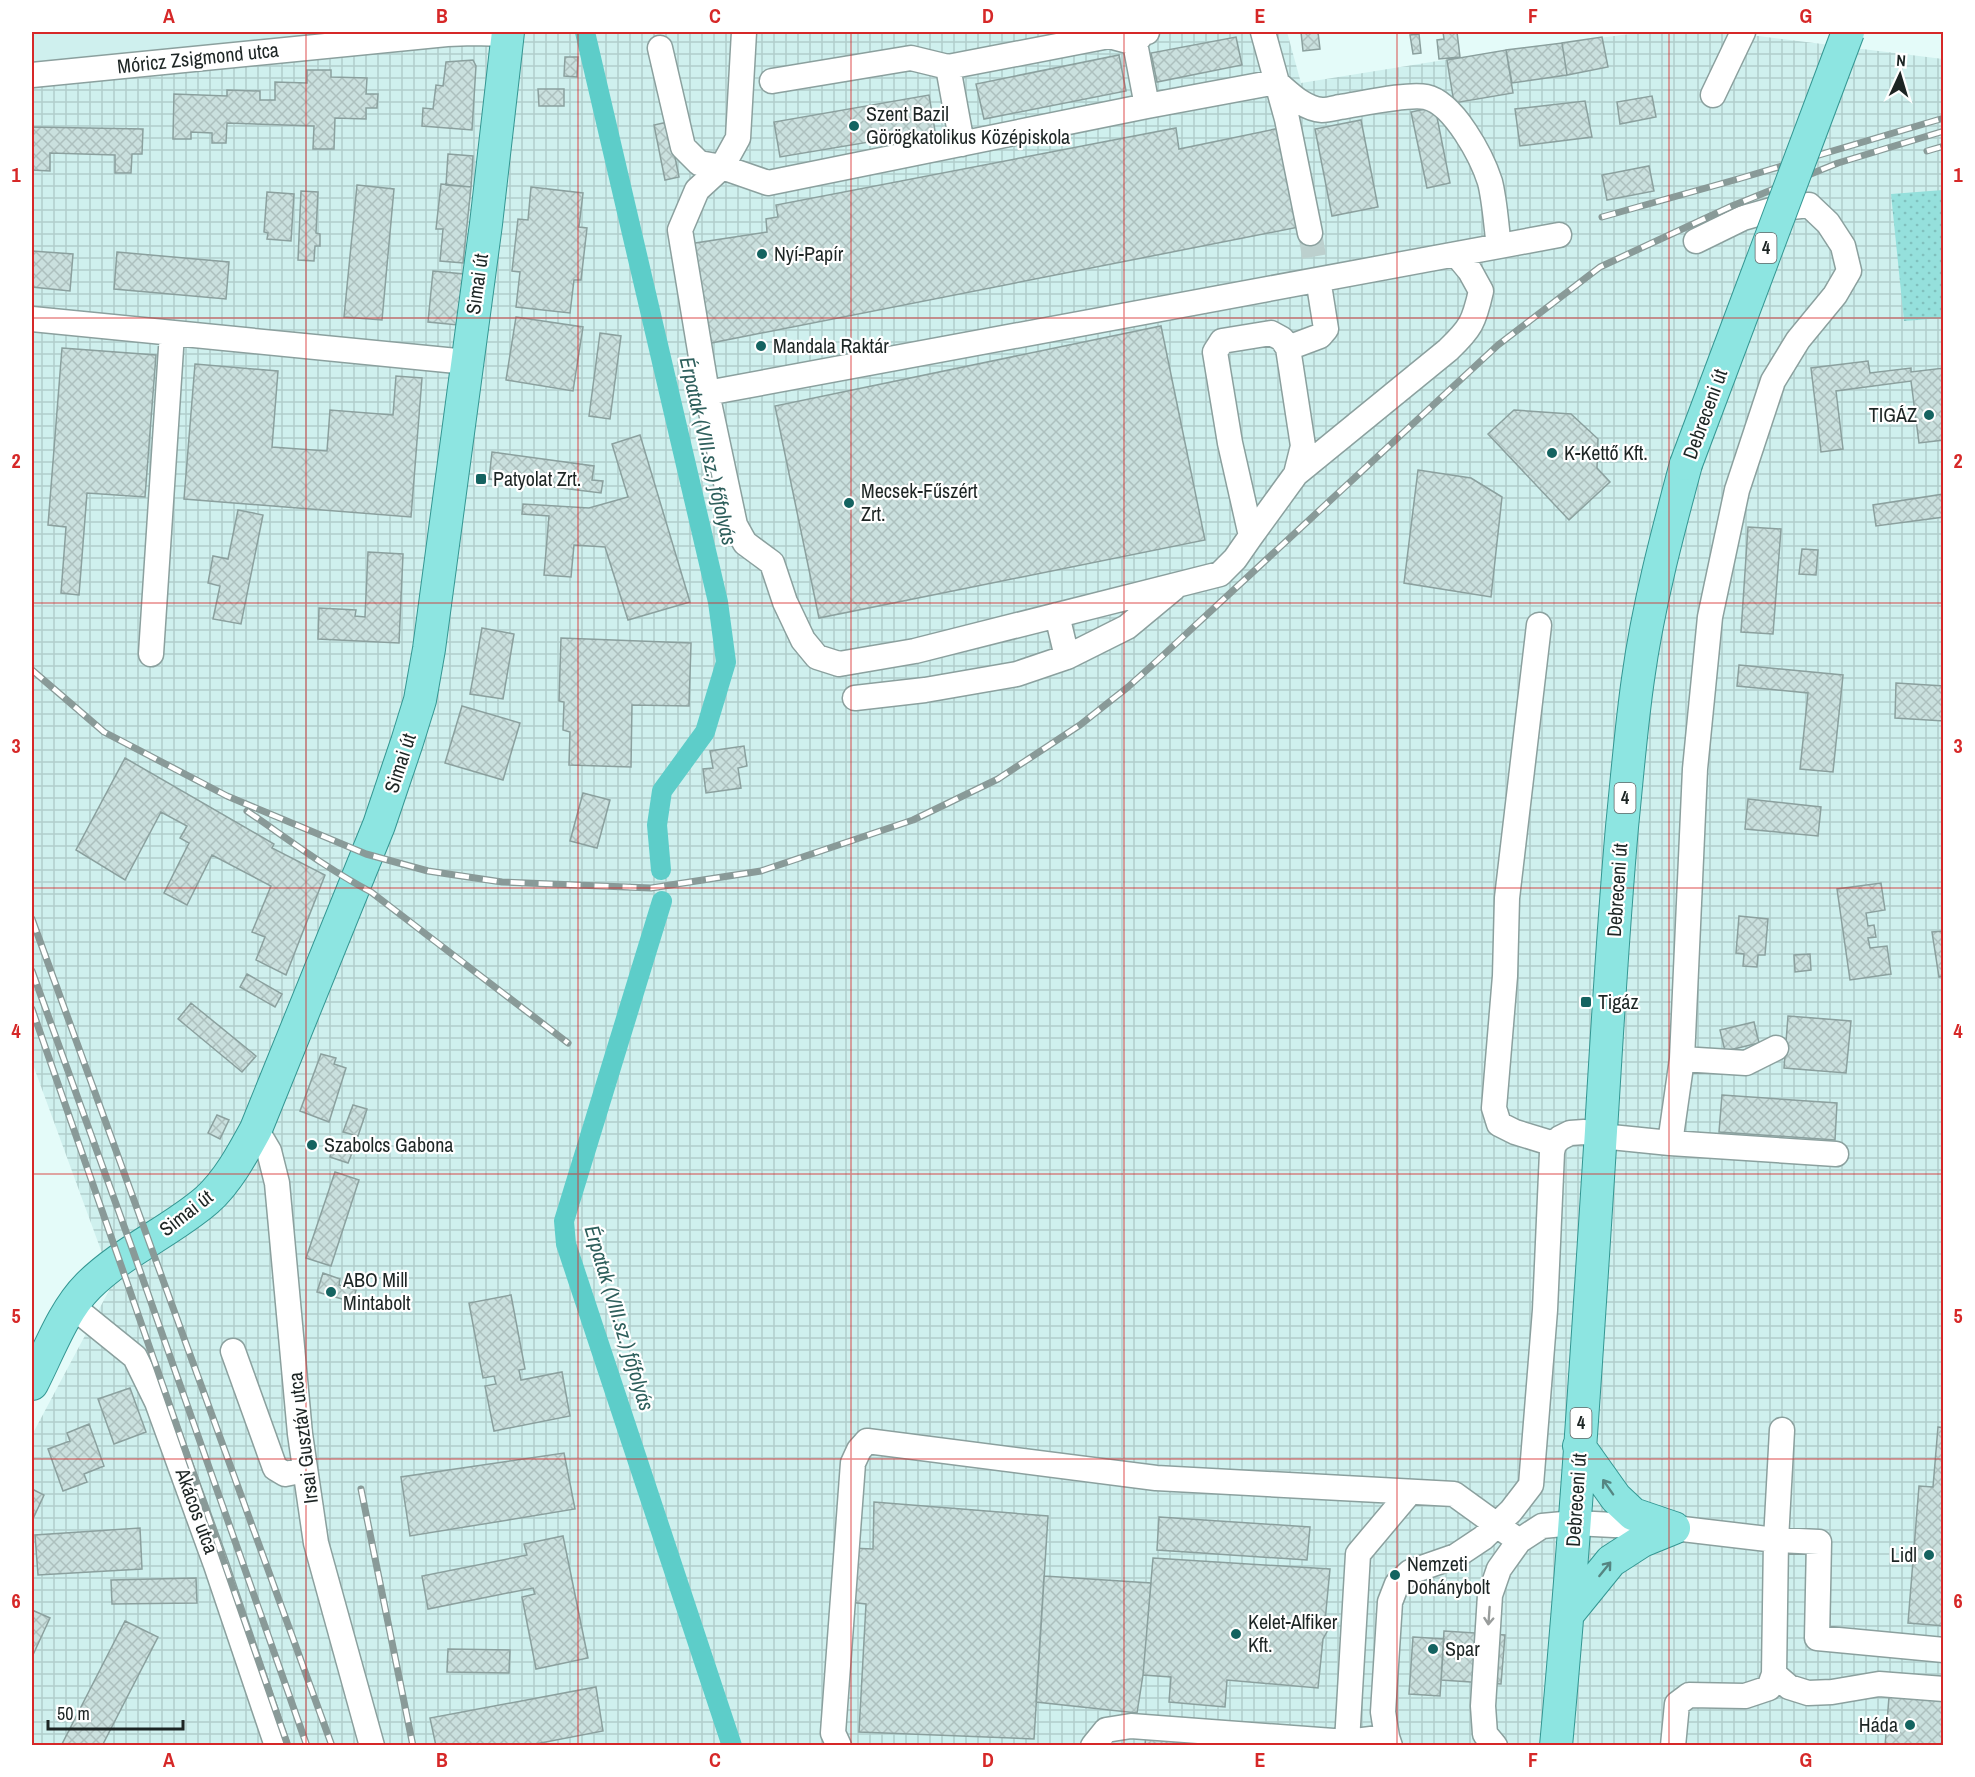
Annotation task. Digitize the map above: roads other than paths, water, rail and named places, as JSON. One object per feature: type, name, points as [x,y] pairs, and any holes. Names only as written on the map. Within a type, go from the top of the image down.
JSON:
[{"type":"main road","name":"Simai út","points":[[32,1384],[72,1306],[87,1287],[119,1259],[150,1241],[207,1199],[225,1179],[256,1129],[379,825],[420,700],[445,540],[509,32]]},
{"type":"main road","name":"Debreceni út","points":[[1556,1746],[1568,1614],[1618,880],[1638,679],[1664,548],[1686,464],[1848,32]]},
{"type":"main road","points":[[1579,1446],[1616,1498],[1633,1514],[1674,1528]]},
{"type":"main road","points":[[1568,1614],[1611,1561],[1642,1540],[1674,1528]]},
{"type":"street","name":"Móricz Zsigmond utca","points":[[32,75],[447,34],[509,32]]},
{"type":"street","points":[[744,32],[738,138],[722,167],[697,189],[680,230],[707,393],[735,525],[745,543],[772,563],[785,602],[803,640],[817,657],[839,664],[915,651],[1220,574],[1236,559],[1296,474],[1467,332],[1476,313],[1481,291],[1470,271],[1456,254]]},
{"type":"street","points":[[1263,32],[1287,120],[1310,233]]},
{"type":"street","points":[[772,81],[910,58],[948,67],[1109,36],[1141,38],[1147,106]]},
{"type":"street","points":[[1713,95],[1741,37]]},
{"type":"street","points":[[660,48],[683,147],[699,163],[722,167],[768,183],[1276,82]]},
{"type":"street","points":[[948,67],[962,144]]},
{"type":"street","points":[[1276,82],[1301,103],[1321,110],[1404,97],[1426,97],[1442,105],[1464,129],[1490,183],[1498,246]]},
{"type":"street","points":[[1670,1143],[1682,1059],[1695,770],[1710,616],[1737,490],[1773,381],[1798,340],[1835,295],[1849,271],[1843,246],[1828,223],[1809,205],[1775,209],[1743,219],[1696,241]]},
{"type":"street","points":[[707,393],[1559,235]]},
{"type":"street","points":[[1288,348],[1320,336],[1326,329],[1320,291]]},
{"type":"street","points":[[32,319],[466,362]]},
{"type":"street","points":[[151,654],[172,333]]},
{"type":"street","points":[[1251,536],[1230,443],[1215,352],[1222,341],[1271,333],[1282,339],[1288,348],[1303,446],[1296,474]]},
{"type":"street","points":[[855,698],[925,690],[1017,674],[1067,657],[1127,627],[1179,585]]},
{"type":"street","points":[[1057,615],[1067,657]]},
{"type":"street","points":[[1539,625],[1507,898],[1505,976],[1494,1108],[1499,1124],[1515,1132],[1554,1143]]},
{"type":"street","points":[[915,651],[925,690]]},
{"type":"street","points":[[1682,1059],[1746,1064],[1776,1048]]},
{"type":"street","name":"Irsai Gusztáv utca","points":[[256,1129],[269,1151],[277,1184],[300,1434],[316,1544],[372,1746]]},
{"type":"street","points":[[1093,1746],[1106,1730],[1131,1726],[1347,1742],[1388,1741],[1383,1712],[1390,1602],[1397,1584],[1410,1572],[1456,1556],[1483,1538],[1511,1511],[1531,1485],[1545,1311],[1554,1143],[1570,1133],[1584,1132],[1601,1136],[1670,1143],[1836,1154]]},
{"type":"street","name":"Akácos utca","points":[[72,1306],[135,1358],[157,1402],[216,1565],[277,1746]]},
{"type":"street","points":[[233,1351],[275,1468],[285,1474],[305,1470]]},
{"type":"street","points":[[1673,1746],[1677,1704],[1689,1695],[1745,1696],[1768,1688],[1774,1674],[1776,1540],[1782,1430]]},
{"type":"street","points":[[839,1746],[833,1733],[853,1463],[859,1450],[867,1441],[1156,1478],[1454,1494],[1519,1541]]},
{"type":"street","points":[[1347,1742],[1358,1554],[1410,1492]]},
{"type":"street","points":[[1494,1745],[1485,1734],[1483,1706],[1490,1595],[1499,1569],[1519,1541],[1542,1526],[1574,1522],[1674,1528],[1776,1540],[1819,1542],[1817,1638],[1944,1650]]},
{"type":"street","points":[[1774,1674],[1790,1687],[1808,1693],[1832,1692],[1879,1684],[1944,1689]]},
{"type":"waterway","name":"Érpatak (VIII.sz.) főfolyás","points":[[585,32],[718,602],[726,662],[705,732],[662,791],[657,825],[661,870]]},
{"type":"waterway","name":"Érpatak (VIII.sz.) főfolyás","points":[[662,901],[564,1221],[566,1244],[732,1746]]},
{"type":"tunnel","points":[[1310,233],[1320,291]]},
{"type":"railway","points":[[1602,217],[1944,118]]},
{"type":"railway","points":[[32,670],[104,732],[227,796],[366,854],[428,871],[502,882],[651,888],[761,871],[913,820],[998,779],[1080,725],[1158,660],[1498,345],[1600,267],[1732,206],[1838,163],[1944,131]]},
{"type":"railway","points":[[1927,151],[1944,146]]},
{"type":"railway","points":[[247,811],[323,864],[371,892],[568,1043]]},
{"type":"railway","points":[[32,919],[332,1746]]},
{"type":"railway","points":[[32,971],[307,1746]]},
{"type":"railway","points":[[32,1009],[288,1746]]},
{"type":"railway","points":[[361,1489],[413,1746]]},
{"type":"place","name":"Szent Bazil Görögkatolikus Középiskola","points":[[854,126]]},
{"type":"place","name":"Nyí-Papír","points":[[762,254]]},
{"type":"place","name":"Mandala Raktár","points":[[761,346]]},
{"type":"place","name":"TIGÁZ","points":[[1929,415]]},
{"type":"place","name":"K-Kettő Kft.","points":[[1552,453]]},
{"type":"place","name":"Patyolat Zrt.","points":[[481,479]]},
{"type":"place","name":"Mecsek-Fűszért Zrt.","points":[[849,503]]},
{"type":"place","name":"Tigáz","points":[[1586,1002]]},
{"type":"place","name":"Szabolcs Gabona","points":[[312,1145]]},
{"type":"place","name":"ABO Mill Mintabolt","points":[[331,1292]]},
{"type":"place","name":"Lidl","points":[[1929,1555]]},
{"type":"place","name":"Nemzeti Dohánybolt","points":[[1395,1575]]},
{"type":"place","name":"Kelet-Alfiker Kft.","points":[[1236,1634]]},
{"type":"place","name":"Spar","points":[[1433,1649]]},
{"type":"place","name":"Háda","points":[[1910,1725]]}]
